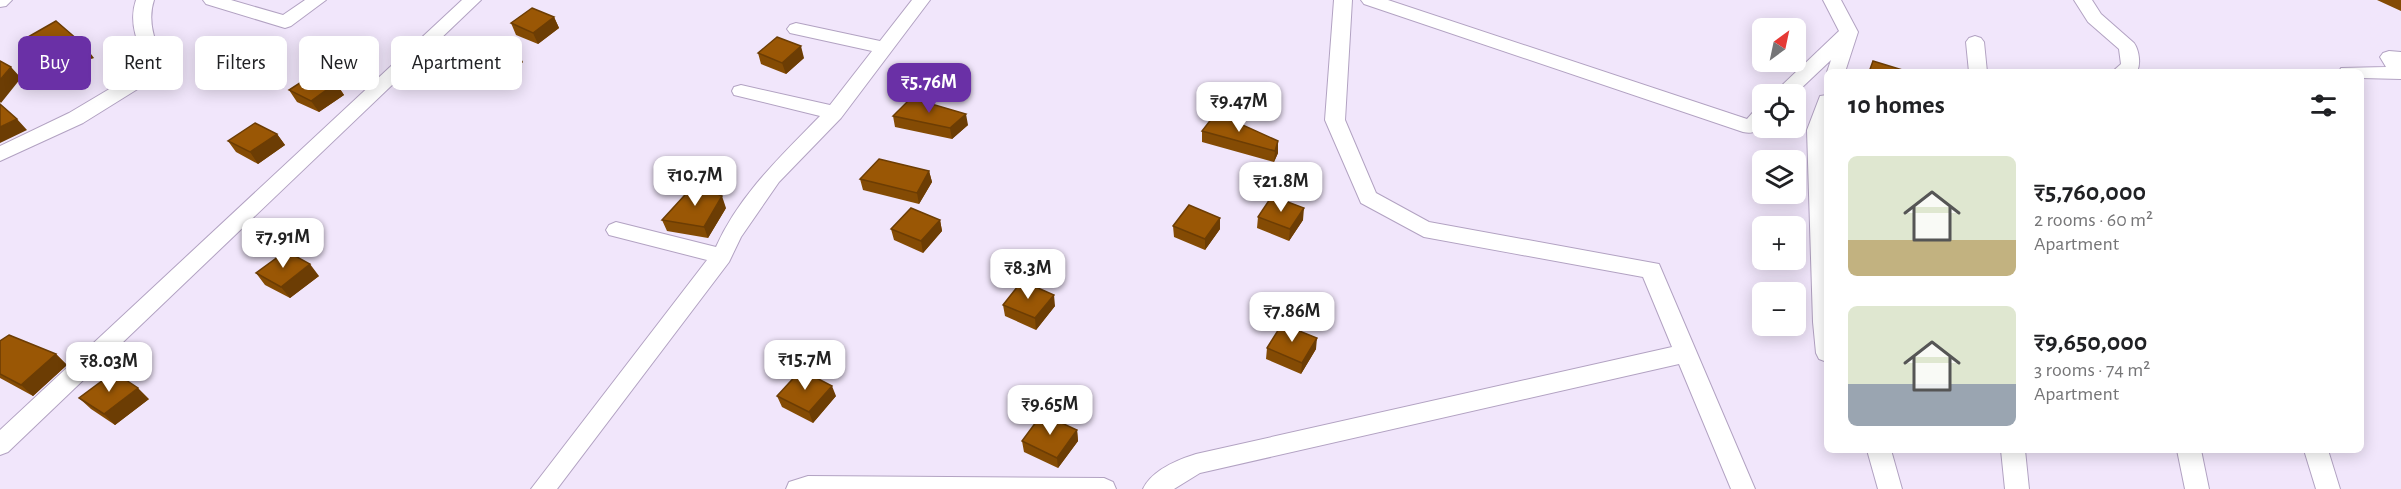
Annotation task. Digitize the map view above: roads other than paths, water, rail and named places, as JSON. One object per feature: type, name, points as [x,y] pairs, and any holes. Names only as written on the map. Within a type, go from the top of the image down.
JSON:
[{"type":"street","points":[[0,154],[76,118],[158,68],[149,51],[140,8],[145,0]]},
{"type":"street","points":[[214,0],[285,22],[317,0]]},
{"type":"street","points":[[0,445],[472,0]]},
{"type":"street","points":[[543,489],[722,256],[732,234],[772,177],[834,113],[921,0]]},
{"type":"street","points":[[1342,0],[1335,120],[1368,198],[1424,229],[1652,270],[1743,489]]},
{"type":"street","points":[[1370,0],[1750,127],[1752,125]]},
{"type":"street","points":[[1832,0],[1849,32],[1837,69]]},
{"type":"street","points":[[2083,0],[2094,18],[2128,47],[2130,67],[2126,69]]},
{"type":"street","points":[[796,29],[884,48]]},
{"type":"street","points":[[1794,84],[1849,32]]},
{"type":"street","points":[[1975,42],[1978,69]]},
{"type":"street","points":[[2364,72],[2400,73],[2389,57],[2401,58]]},
{"type":"street","points":[[741,91],[834,113]]},
{"type":"street","points":[[1824,110],[1817,130],[1824,279]]},
{"type":"street","points":[[616,230],[722,256]]},
{"type":"street","points":[[1155,489],[1178,472],[1196,464],[1687,354]]},
{"type":"street","points":[[1880,453],[1890,489]]},
{"type":"street","points":[[2013,453],[2017,489]]},
{"type":"street","points":[[2190,453],[2197,489]]},
{"type":"street","points":[[2317,453],[2328,489]]},
{"type":"street","points":[[798,489],[808,487],[1104,489]]}]
